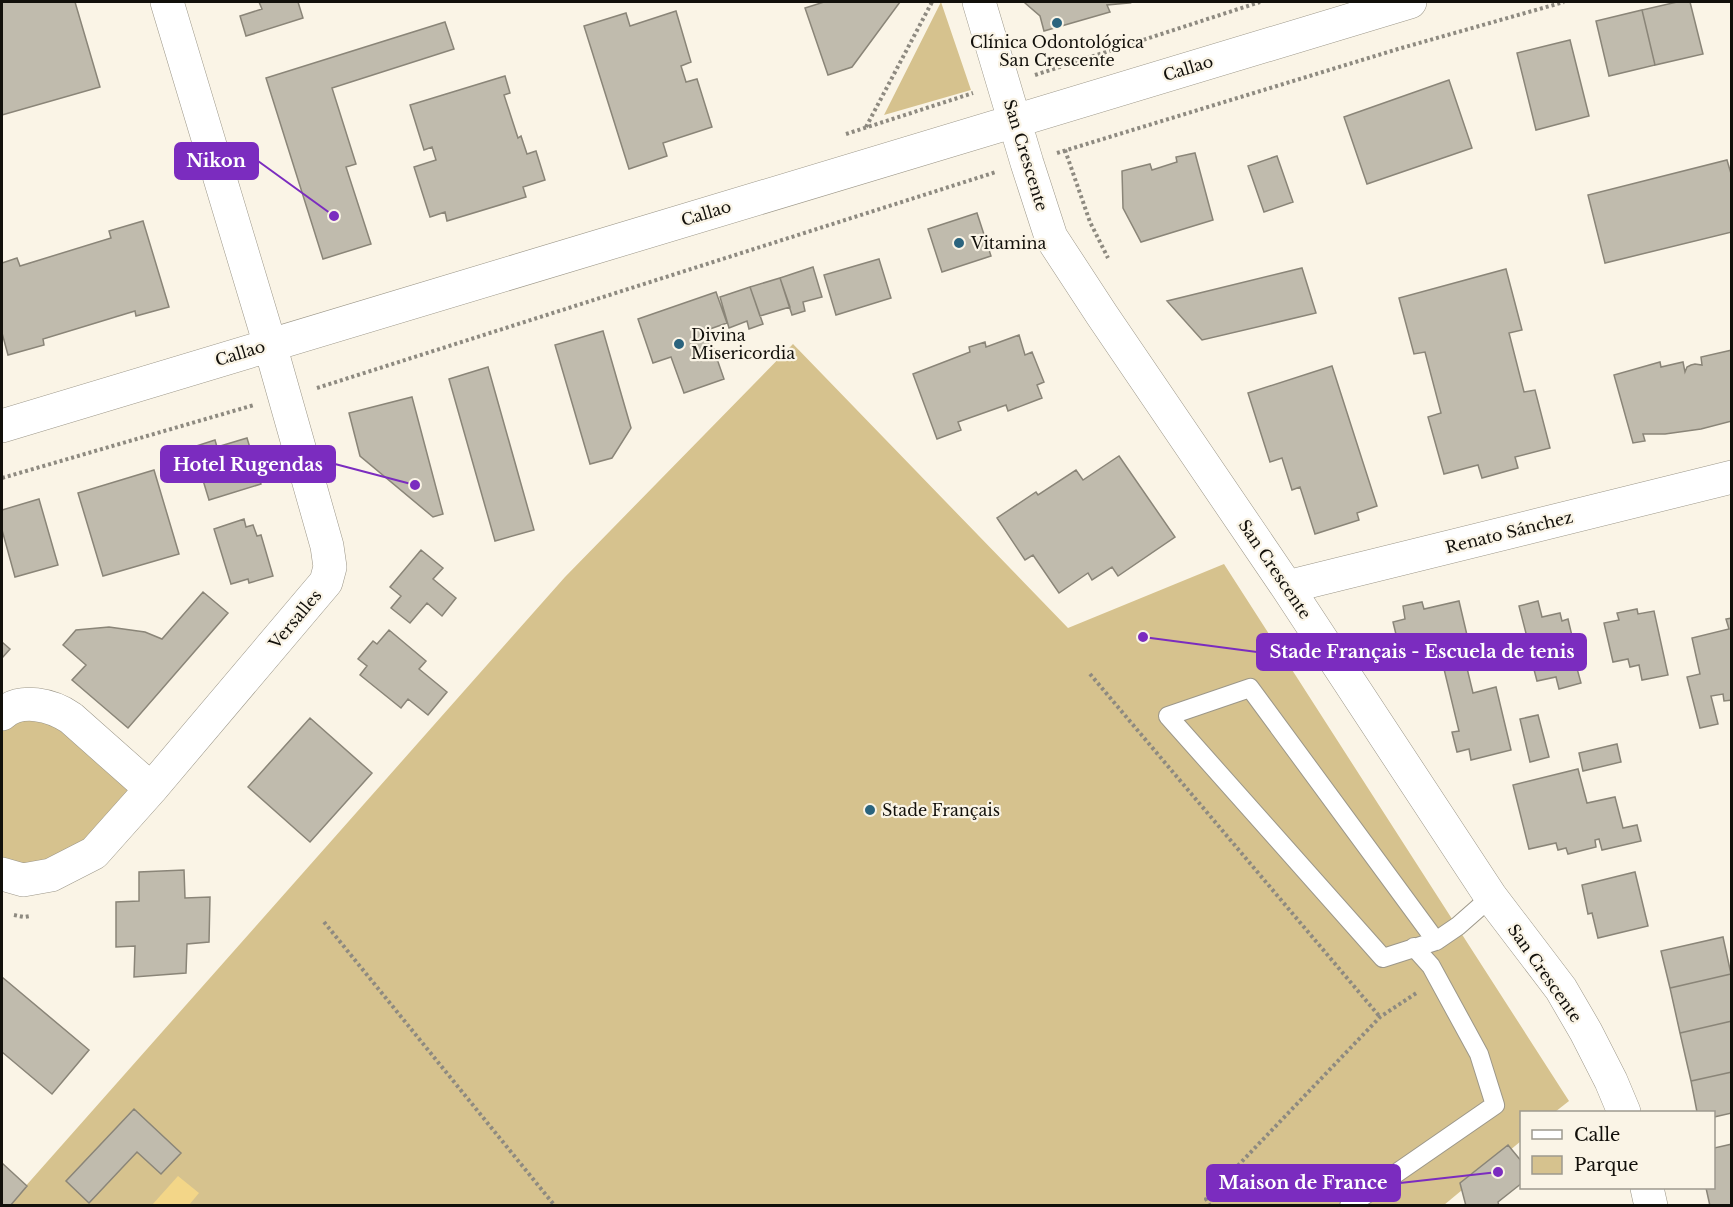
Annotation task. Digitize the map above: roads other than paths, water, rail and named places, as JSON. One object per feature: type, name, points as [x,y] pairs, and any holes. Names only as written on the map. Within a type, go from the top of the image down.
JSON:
[{"type":"street","name":"Versalles","points":[[2,874],[23,880],[51,875],[94,853],[326,582],[330,567],[327,546],[285,396],[255,349],[167,2]]},
{"type":"street","name":"San Crescente","points":[[979,2],[1027,163],[1052,237],[1102,315],[1287,587],[1491,897],[1561,989],[1586,1032],[1623,1111]]},
{"type":"street","name":"Callao","points":[[2,426],[1410,2]]},
{"type":"street","name":"Renato Sánchez","points":[[1287,587],[1731,477]]},
{"type":"street","points":[[2,714],[20,705],[38,704],[61,711],[151,789]]},
{"type":"street","points":[[1647,1189],[1651,1206]]},
{"type":"lane","points":[[1436,941],[1250,688],[1168,716],[1383,958],[1436,941],[1458,926],[1491,897]]},
{"type":"lane","points":[[1349,1206],[1495,1105],[1479,1054],[1431,966],[1414,947]]},
{"type":"place","name":"Clínica Odontológica San Crescente","points":[[1057,23]]},
{"type":"place","name":"Nikon","points":[[334,216]]},
{"type":"place","name":"Vitamina","points":[[959,243]]},
{"type":"place","name":"Divina Misericordia","points":[[679,344]]},
{"type":"place","name":"Hotel Rugendas","points":[[415,485]]},
{"type":"place","name":"Stade Français - Escuela de tenis","points":[[1143,637]]},
{"type":"place","name":"Stade Français","points":[[870,810]]},
{"type":"place","name":"Maison de France","points":[[1498,1172]]}]
